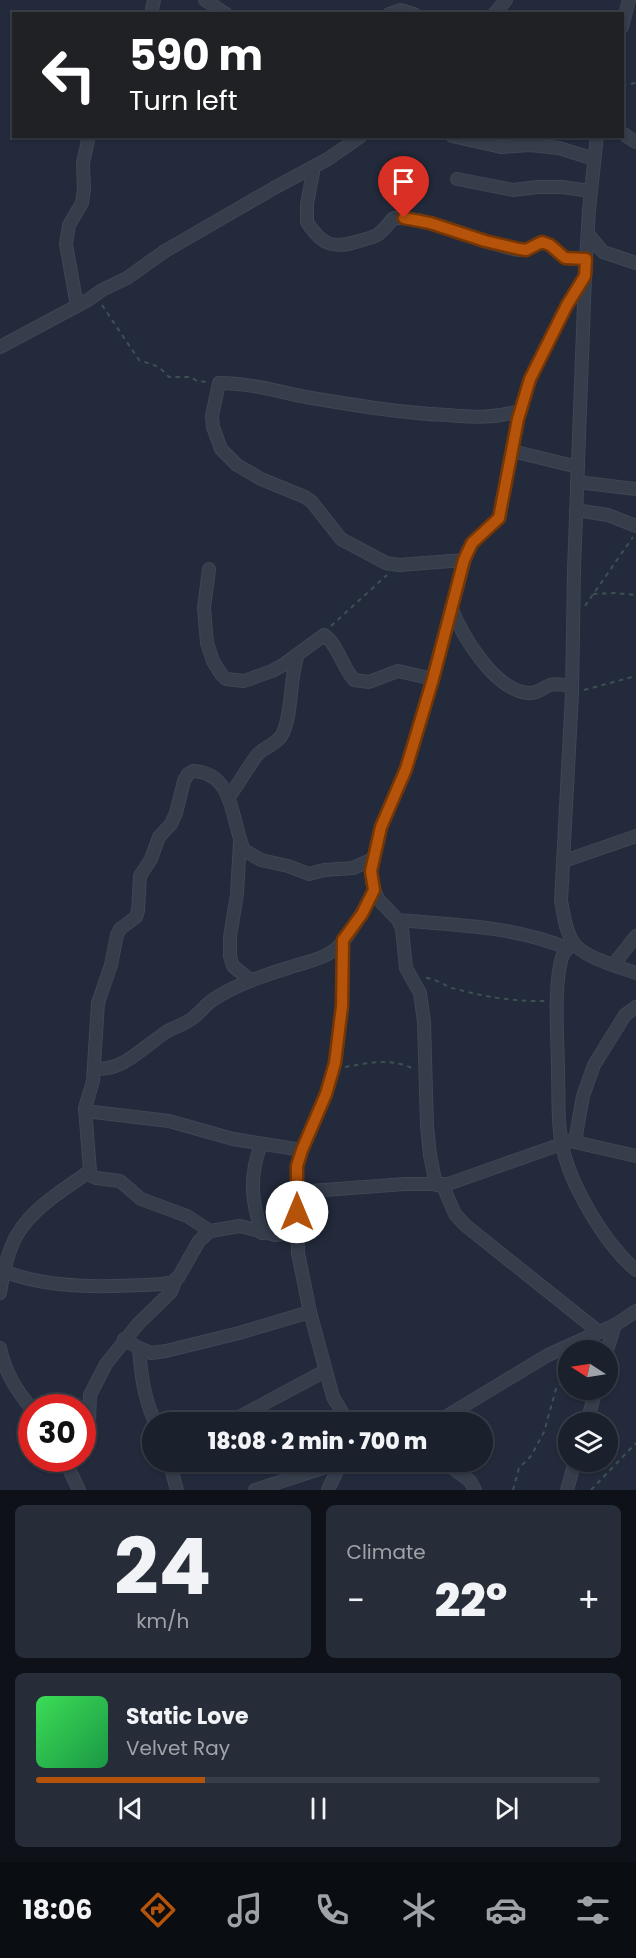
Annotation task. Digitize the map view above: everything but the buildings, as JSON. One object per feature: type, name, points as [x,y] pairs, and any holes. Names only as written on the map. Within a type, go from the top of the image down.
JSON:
[{"type":"street","points":[[205,0],[223,12]]},
{"type":"street","points":[[496,12],[506,0]]},
{"type":"street","points":[[624,19],[629,0]]},
{"type":"street","points":[[77,306],[66,244],[69,225],[82,203],[84,194],[83,163],[89,138]]},
{"type":"street","points":[[0,347],[127,278],[211,223],[314,167],[359,138]]},
{"type":"street","points":[[459,138],[501,147],[530,145],[559,148],[594,159]]},
{"type":"street","points":[[597,138],[585,276],[572,690],[561,901],[570,946],[561,960],[557,1000],[559,1104],[561,1144],[578,1187],[601,1231],[625,1261],[636,1270]]},
{"type":"street","points":[[314,167],[306,204],[307,222],[325,241],[339,247],[376,236],[394,219],[404,218],[430,223],[485,241],[519,249],[526,250],[542,242],[550,245],[565,258],[586,259]]},
{"type":"street","points":[[457,179],[513,190],[562,187],[591,191]]},
{"type":"street","points":[[588,234],[603,252],[636,262]]},
{"type":"street","points":[[585,276],[567,305],[530,379],[521,410],[499,518],[472,543],[464,560],[433,679],[406,769],[381,827],[371,871],[378,899],[385,909],[398,920],[402,929],[406,968],[420,993],[424,1022],[427,1126],[430,1155],[439,1185],[455,1214],[465,1225],[599,1332]]},
{"type":"street","points":[[464,560],[399,565],[386,563],[349,544],[333,531],[312,501],[245,471],[230,460],[216,438],[212,416],[219,383],[245,384],[372,408],[418,414],[488,417],[504,416],[521,410]]},
{"type":"street","points":[[512,451],[578,467]]},
{"type":"street","points":[[578,482],[636,489]]},
{"type":"street","points":[[576,510],[608,515],[636,526]]},
{"type":"street","points":[[209,569],[205,599],[206,631],[209,650],[226,679],[244,681],[272,671],[324,635],[330,640],[342,664],[354,680],[369,682],[398,671],[433,679]]},
{"type":"street","points":[[451,606],[468,643],[495,676],[514,690],[532,693],[557,684],[572,690]]},
{"type":"street","points":[[229,797],[259,753],[276,742],[282,735],[287,721],[292,676],[298,654]]},
{"type":"street","points":[[210,1231],[188,1216],[141,1199],[123,1183],[96,1178],[90,1171],[85,1111],[92,1089],[98,1003],[120,929],[131,922],[138,911],[140,876],[151,859],[159,837],[171,824],[184,782],[188,774],[193,771],[206,773],[221,785],[229,797],[244,850],[261,860],[309,874],[333,868],[353,868],[373,859]]},
{"type":"street","points":[[564,861],[636,836]]},
{"type":"street","points":[[240,841],[230,956],[233,966],[251,981]]},
{"type":"street","points":[[94,1068],[102,1070],[115,1067],[167,1032],[188,1022],[213,999],[280,970],[324,958],[343,940],[362,914],[374,890]]},
{"type":"street","points":[[398,920],[508,931],[570,946],[636,973]]},
{"type":"street","points":[[613,965],[636,936]]},
{"type":"street","points":[[342,1412],[333,1397],[325,1371],[298,1253],[297,1166],[326,1094],[333,1069],[341,1017],[343,940]]},
{"type":"street","points":[[575,1141],[583,1096],[594,1065],[625,1015],[636,1008]]},
{"type":"street","points":[[85,1111],[169,1121],[233,1140],[302,1150]]},
{"type":"street","points":[[297,1192],[405,1184],[439,1185],[575,1141],[636,1156]]},
{"type":"street","points":[[261,1144],[253,1167],[252,1185],[254,1206],[262,1233]]},
{"type":"street","points":[[0,1293],[4,1271],[17,1236],[34,1215],[58,1193],[90,1171]]},
{"type":"street","points":[[91,1394],[94,1384],[124,1339],[171,1292],[199,1241],[210,1231],[240,1226],[275,1235],[297,1232]]},
{"type":"street","points":[[4,1271],[18,1277],[49,1284],[144,1285],[176,1280]]},
{"type":"street","points":[[454,1412],[548,1355],[615,1325],[636,1311]]},
{"type":"street","points":[[124,1339],[151,1353],[165,1351],[239,1333],[310,1312]]},
{"type":"street","points":[[611,1340],[615,1325]]},
{"type":"street","points":[[0,1348],[7,1372],[20,1394]]},
{"type":"street","points":[[139,1348],[143,1388],[150,1412]]},
{"type":"street","points":[[249,1412],[325,1371]]},
{"type":"street","points":[[70,1472],[79,1490]]},
{"type":"street","points":[[173,1472],[177,1490]]},
{"type":"street","points":[[255,1490],[312,1472]]},
{"type":"street","points":[[328,1490],[338,1472]]},
{"type":"street","points":[[459,1472],[470,1480],[476,1490]]},
{"type":"street","points":[[567,1490],[573,1472]]},
{"type":"path","points":[[95,295],[129,347],[143,363],[159,367],[169,377],[191,377],[200,382],[219,383]]},
{"type":"path","points":[[573,623],[636,532]]},
{"type":"path","points":[[324,635],[337,618],[399,565]]},
{"type":"path","points":[[593,594],[636,595]]},
{"type":"path","points":[[572,690],[636,676]]},
{"type":"path","points":[[412,980],[431,979],[453,989],[497,998],[529,1001],[557,1000]]},
{"type":"path","points":[[333,1069],[390,1061],[413,1069],[426,1080]]},
{"type":"path","points":[[513,1490],[519,1468],[531,1456],[544,1432],[558,1387]]},
{"type":"path","points":[[591,1490],[636,1443]]},
{"type":"route","points":[[297,1212],[297,1166],[326,1094],[335,1063],[342,1006],[343,940],[362,914],[374,890],[371,871],[381,827],[406,769],[433,679],[466,552],[472,543],[490,529],[499,518],[518,419],[530,379],[567,305],[585,276],[586,259],[565,258],[550,245],[542,242],[526,250],[519,249],[485,241],[430,223],[404,218]]}]
